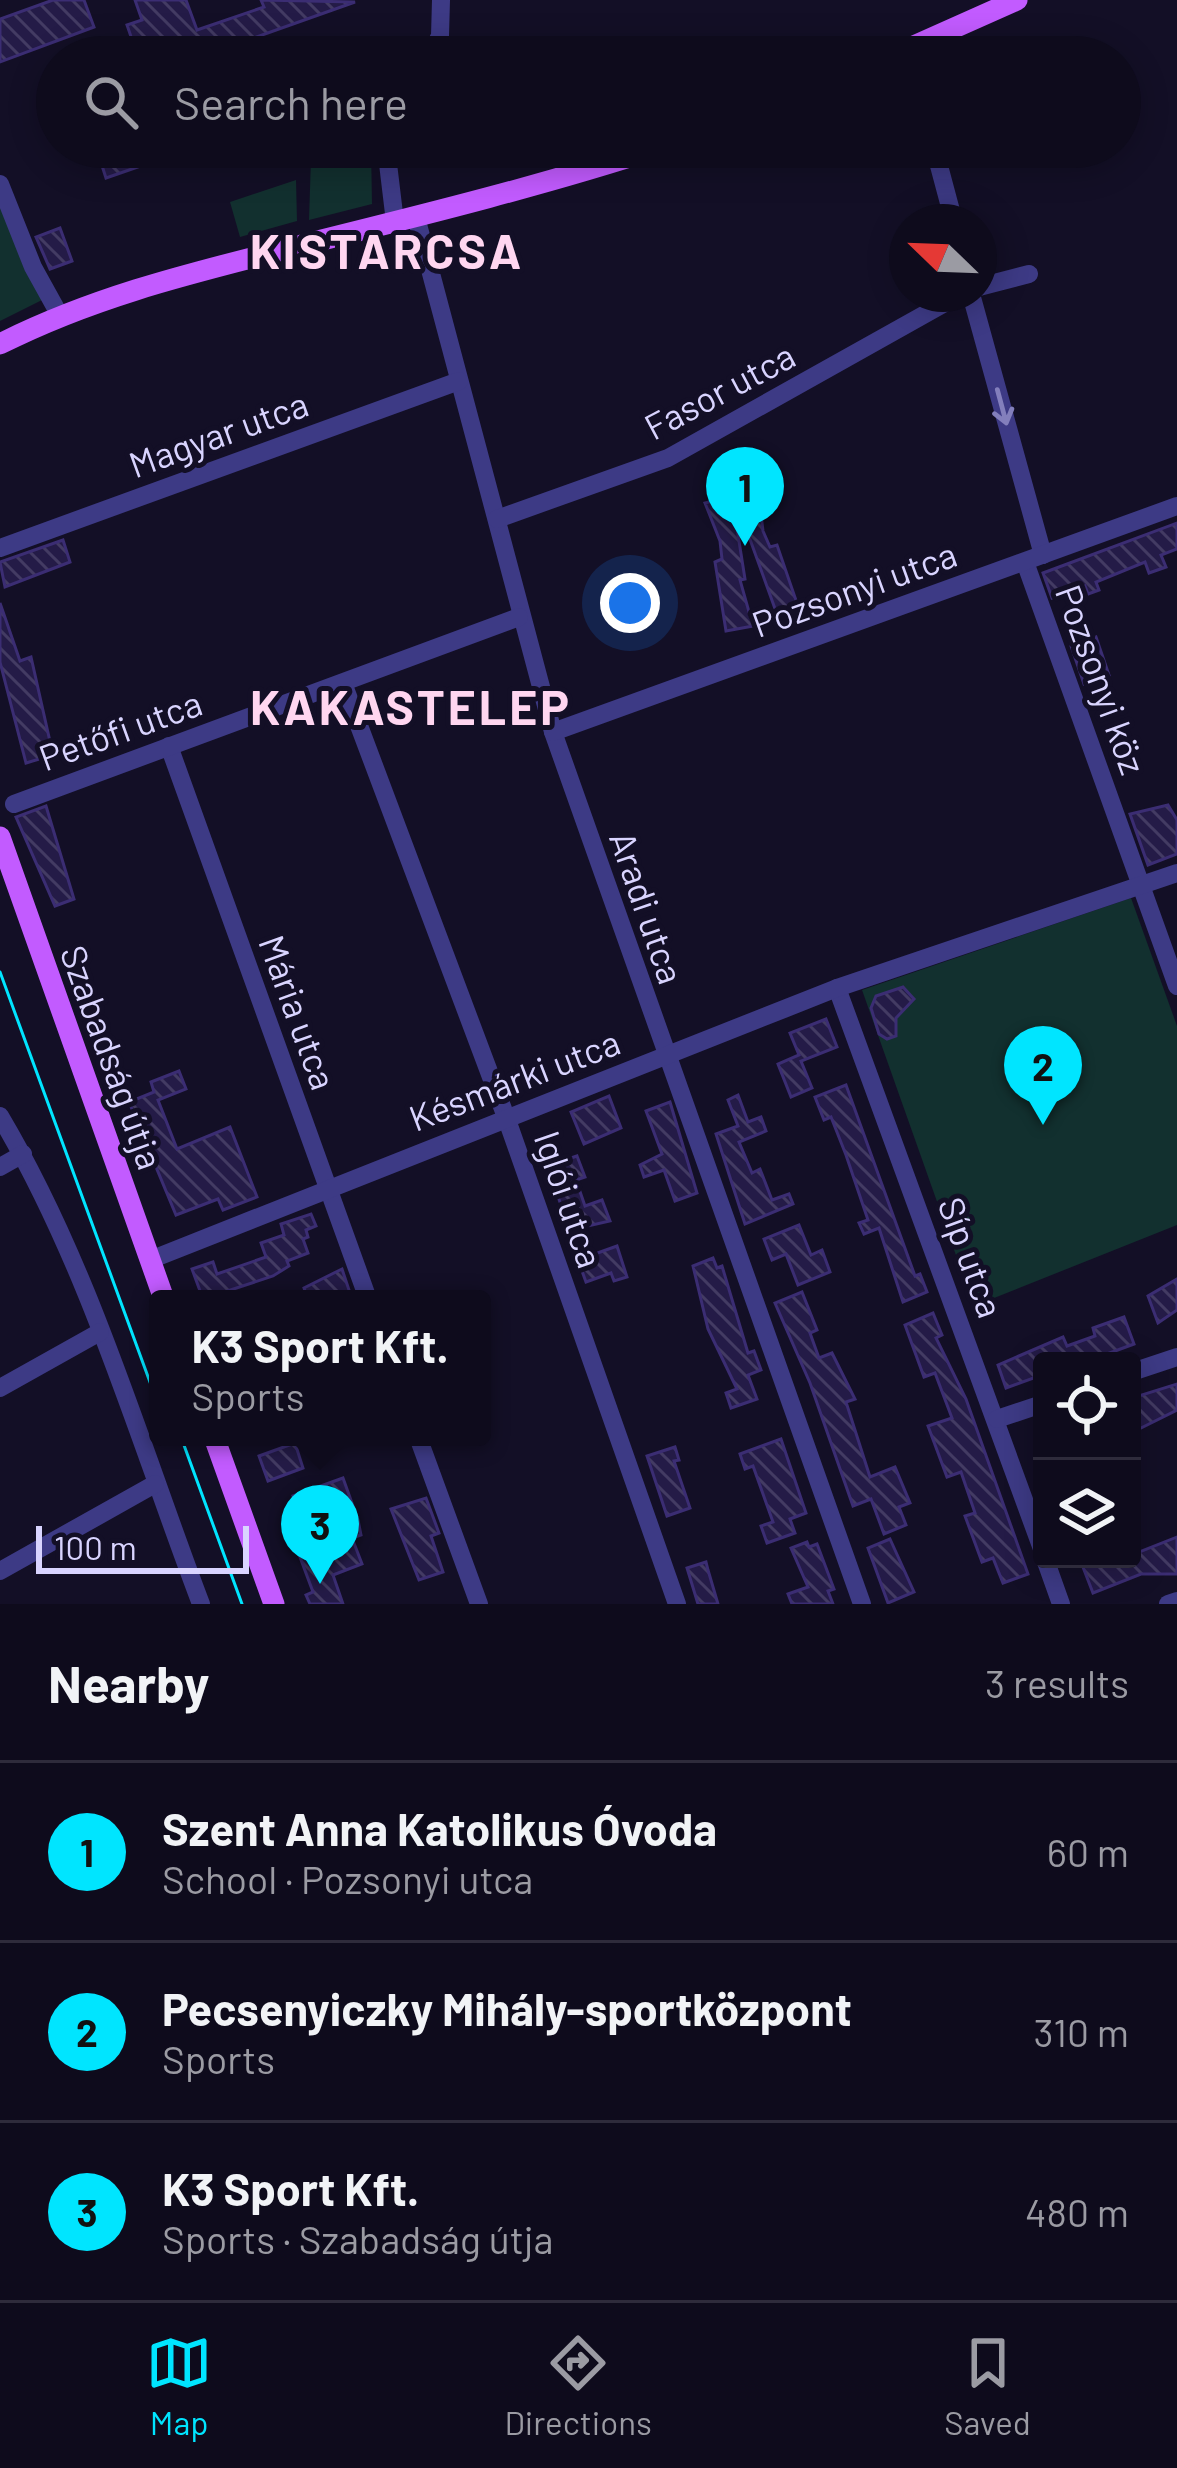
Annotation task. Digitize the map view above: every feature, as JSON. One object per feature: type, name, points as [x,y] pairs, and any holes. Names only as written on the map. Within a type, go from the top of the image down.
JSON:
[{"type":"main road","points":[[940,36],[1017,0]]},
{"type":"main road","points":[[0,344],[59,314],[127,289],[406,220],[588,168]]},
{"type":"main road","name":"Szabadság útja","points":[[0,837],[161,1290]]},
{"type":"main road","points":[[217,1446],[274,1604]]},
{"type":"street","points":[[440,36],[443,1]]},
{"type":"street","name":"Aradi utca","points":[[392,168],[459,380],[553,732],[862,1604]]},
{"type":"street","points":[[940,168],[949,204]]},
{"type":"street","points":[[0,184],[33,267],[59,314]]},
{"type":"street","points":[[997,282],[1029,274]]},
{"type":"street","name":"Fasor utca","points":[[497,519],[668,458],[929,312]]},
{"type":"street","name":"Pozsonyi köz","points":[[975,312],[1034,558],[1177,986]]},
{"type":"street","name":"Magyar utca","points":[[0,548],[459,380]]},
{"type":"street","name":"Pozsonyi utca","points":[[553,732],[1177,506]]},
{"type":"street","name":"Petőfi utca","points":[[14,804],[519,617]]},
{"type":"street","name":"Iglói utca","points":[[343,683],[506,1117],[677,1604]]},
{"type":"street","name":"Mária utca","points":[[169,746],[365,1290]]},
{"type":"street","name":"Késmárki utca","points":[[150,1259],[837,988],[1177,873]]},
{"type":"street","name":"Síp utca","points":[[837,988],[1033,1522]]},
{"type":"street","points":[[0,1116],[23,1154],[100,1332],[201,1604]]},
{"type":"street","points":[[0,1167],[23,1154]]},
{"type":"street","points":[[0,1388],[100,1332]]},
{"type":"street","points":[[1141,1369],[1177,1357]]},
{"type":"street","points":[[998,1419],[1033,1407]]},
{"type":"street","points":[[421,1446],[479,1604]]},
{"type":"street","points":[[0,1571],[155,1484]]},
{"type":"street","points":[[1049,1568],[1061,1604]]},
{"type":"street","points":[[1168,1604],[1177,1601]]},
{"type":"green space","points":[[311,168],[371,168],[372,204],[309,220]]},
{"type":"green space","points":[[296,180],[297,221],[240,237],[230,202]]},
{"type":"green space","points":[[0,194],[42,300],[0,321]]},
{"type":"green space","points":[[1131,898],[1177,1026],[1177,1225],[974,1306],[862,990]]},
{"type":"building","points":[[53,0],[84,0],[94,27],[70,36],[36,36],[36,49],[0,62],[0,19]]},
{"type":"building","points":[[135,0],[186,0],[197,30],[264,7],[261,0],[355,2],[259,36],[131,36],[127,25],[142,20]]},
{"type":"building","points":[[103,168],[135,168],[106,178]]},
{"type":"building","points":[[60,228],[72,261],[50,269],[36,237]]},
{"type":"building","points":[[758,489],[763,531],[770,547],[777,545],[799,609],[778,617],[743,520],[736,522],[745,579],[740,580],[753,626],[726,631],[715,562],[722,559],[720,541],[705,503]]},
{"type":"building","points":[[1177,523],[1177,549],[1161,555],[1166,567],[1149,573],[1145,562],[1096,582],[1099,590],[1088,594],[1085,586],[1052,598],[1043,573]]},
{"type":"building","points":[[63,540],[70,562],[5,587],[0,562]]},
{"type":"building","points":[[0,603],[20,661],[31,657],[53,755],[26,763],[0,662]]},
{"type":"building","points":[[1096,637],[1109,675],[1084,684],[1071,646]]},
{"type":"building","points":[[1168,805],[1177,820],[1177,854],[1148,865],[1130,814]]},
{"type":"building","points":[[46,806],[74,899],[55,906],[16,817]]},
{"type":"building","points":[[903,987],[914,999],[896,1018],[896,1036],[887,1039],[879,1034],[871,1008],[876,996]]},
{"type":"building","points":[[826,1019],[837,1047],[801,1061],[812,1088],[791,1097],[778,1064],[799,1055],[790,1033]]},
{"type":"building","points":[[179,1071],[186,1089],[158,1100],[177,1149],[230,1127],[257,1197],[223,1210],[218,1199],[176,1215],[129,1102],[154,1092],[151,1082]]},
{"type":"building","points":[[846,1085],[915,1276],[920,1274],[927,1292],[903,1302],[879,1228],[864,1234],[859,1223],[868,1220],[846,1155],[831,1117],[824,1120],[815,1097]]},
{"type":"building","points":[[738,1095],[748,1122],[761,1117],[766,1131],[739,1142],[752,1173],[760,1169],[772,1200],[789,1194],[793,1204],[745,1224],[716,1134],[738,1126],[728,1100]]},
{"type":"building","points":[[609,1096],[621,1128],[584,1144],[571,1112]]},
{"type":"building","points":[[670,1102],[697,1193],[675,1201],[664,1170],[644,1177],[640,1165],[662,1154],[646,1111]]},
{"type":"building","points":[[577,1156],[585,1177],[576,1180],[585,1206],[602,1200],[610,1221],[570,1230],[547,1166]]},
{"type":"building","points":[[311,1214],[316,1226],[306,1230],[308,1237],[303,1239],[308,1253],[287,1261],[289,1266],[273,1276],[230,1290],[200,1290],[192,1269],[213,1262],[217,1274],[266,1257],[261,1243],[284,1235],[281,1224]]},
{"type":"building","points":[[799,1225],[811,1255],[822,1250],[830,1272],[798,1285],[786,1254],[772,1260],[764,1239]]},
{"type":"building","points":[[617,1246],[627,1277],[614,1281],[611,1273],[586,1282],[578,1260]]},
{"type":"building","points":[[713,1258],[717,1268],[722,1266],[748,1353],[754,1351],[761,1370],[748,1375],[757,1399],[731,1408],[726,1393],[737,1389],[708,1329],[693,1266]]},
{"type":"building","points":[[342,1269],[349,1290],[305,1290]]},
{"type":"building","points":[[1177,1279],[1177,1310],[1158,1323],[1148,1296]]},
{"type":"building","points":[[802,1292],[817,1330],[810,1333],[819,1358],[832,1353],[855,1399],[846,1402],[870,1477],[895,1467],[910,1503],[899,1507],[906,1525],[884,1534],[871,1499],[853,1506],[810,1383],[775,1303]]},
{"type":"building","points":[[933,1313],[942,1335],[936,1338],[966,1399],[1028,1574],[1003,1583],[993,1558],[982,1562],[965,1516],[975,1513],[961,1472],[947,1477],[928,1426],[952,1418],[935,1373],[924,1377],[905,1325]]},
{"type":"building","points":[[1124,1317],[1134,1344],[1112,1352],[1033,1352],[1033,1378],[1006,1388],[998,1365],[1063,1337],[1067,1346],[1095,1336],[1093,1328]]},
{"type":"building","points":[[1177,1384],[1177,1410],[1141,1428],[1141,1395]]},
{"type":"building","points":[[781,1439],[806,1513],[790,1519],[795,1533],[767,1543],[761,1526],[773,1522],[753,1466],[745,1469],[740,1454]]},
{"type":"building","points":[[296,1446],[303,1468],[268,1481],[259,1456]]},
{"type":"building","points":[[675,1447],[679,1460],[674,1461],[690,1508],[667,1516],[647,1456]]},
{"type":"building","points":[[343,1478],[358,1520],[361,1535],[352,1538],[362,1564],[333,1575],[343,1604],[310,1604],[306,1595],[313,1592],[300,1557],[313,1552],[293,1496]]},
{"type":"building","points":[[426,1498],[439,1533],[431,1536],[443,1572],[419,1580],[391,1509]]},
{"type":"building","points":[[1177,1537],[1177,1574],[1141,1574],[1093,1593],[1083,1568],[1141,1568],[1141,1551]]},
{"type":"building","points":[[890,1539],[914,1592],[888,1603],[868,1548]]},
{"type":"building","points":[[807,1542],[809,1547],[817,1544],[834,1589],[828,1591],[833,1604],[792,1604],[788,1594],[808,1587],[791,1548]]},
{"type":"building","points":[[706,1562],[718,1604],[698,1604],[687,1568]]},
{"type":"tram line","points":[[0,972],[149,1379]]},
{"type":"tram line","points":[[184,1446],[242,1604]]},
{"type":"place","name":"Szent Anna Katolikus Óvoda","points":[[745,546]]},
{"type":"place","name":"Pecsenyiczky Mihály-sportközpont","points":[[1043,1125]]},
{"type":"place","name":"K3 Sport Kft.","points":[[320,1584]]},
{"type":"district","name":"KISTARCSA","points":[[387,250]]},
{"type":"district","name":"KAKASTELEP","points":[[411,706]]}]
